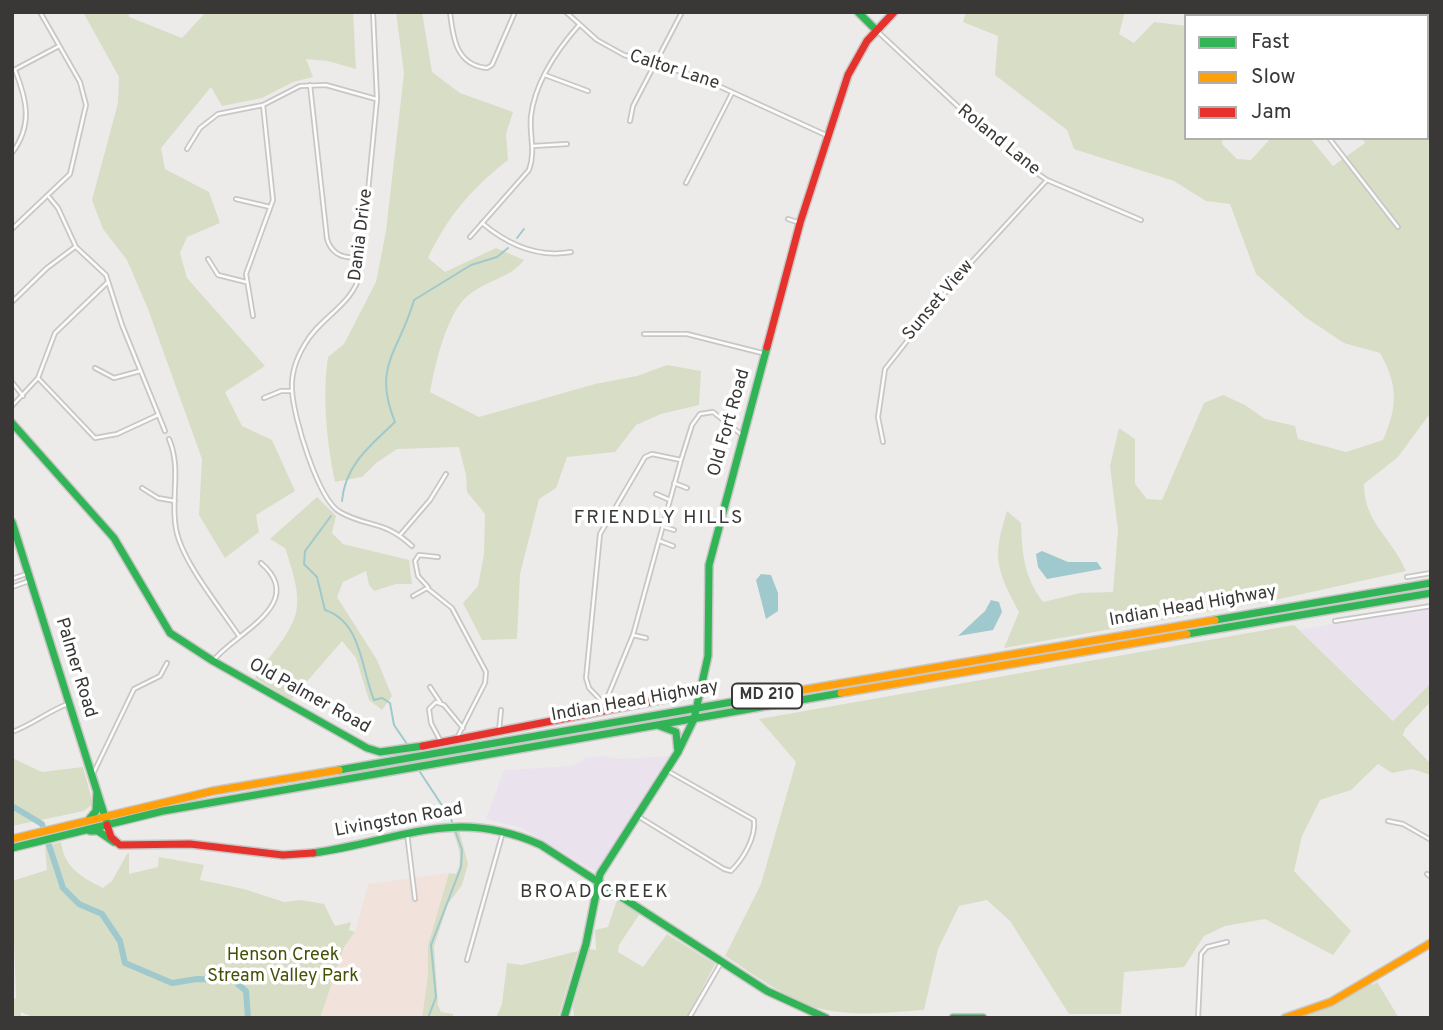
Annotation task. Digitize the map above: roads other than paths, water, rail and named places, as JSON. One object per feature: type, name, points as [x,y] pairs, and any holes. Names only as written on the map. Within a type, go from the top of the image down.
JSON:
[{"type":"main road","points":[[858,12],[876,30]]},
{"type":"main road","name":"Old Fort Road","points":[[564,1018],[586,944],[598,882],[611,853],[678,752],[694,719],[710,632],[709,565],[800,223],[854,63],[876,30],[894,12]]},
{"type":"main road","name":"Old Palmer Road","points":[[12,423],[114,538],[164,626],[179,640],[367,748],[390,751],[607,707],[701,692]]},
{"type":"main road","name":"Palmer Road","points":[[12,522],[107,824]]},
{"type":"main road","name":"Indian Head Highway","points":[[12,848],[39,837],[49,829],[213,791],[1431,583]]},
{"type":"main road","name":"Indian Head Highway","points":[[12,839],[51,838],[163,811],[1431,594]]},
{"type":"main road","points":[[644,727],[672,729],[678,736],[678,752]]},
{"type":"main road","points":[[88,819],[96,811],[97,791]]},
{"type":"main road","points":[[107,824],[114,842]]},
{"type":"main road","name":"Livingston Road","points":[[74,832],[98,831],[114,842],[126,845],[189,844],[293,856],[449,825],[504,829],[531,839],[788,1003],[826,1018]]},
{"type":"main road","points":[[1285,1018],[1331,1002],[1431,943]]},
{"type":"main road","points":[[953,1018],[983,1018]]},
{"type":"street","points":[[12,229],[49,197],[70,174],[86,105],[80,82],[40,12]]},
{"type":"street","name":"Dania Drive","points":[[373,12],[377,99],[358,284],[352,295],[310,335],[293,373],[292,391],[312,465],[324,496],[340,512],[384,525],[412,546]]},
{"type":"street","points":[[450,12],[458,52],[472,64],[487,68],[492,65],[515,12]]},
{"type":"street","name":"Caltor Lane","points":[[566,12],[579,25],[614,50],[655,65],[690,73],[828,136]]},
{"type":"street","points":[[629,121],[633,106],[682,12]]},
{"type":"street","points":[[470,237],[527,173],[533,146],[531,115],[545,75],[557,51],[579,25]]},
{"type":"street","name":"Roland Lane","points":[[876,30],[985,134],[1047,180],[1141,220]]},
{"type":"street","points":[[12,153],[24,133],[27,111],[14,70],[59,46]]},
{"type":"street","points":[[545,75],[588,91]]},
{"type":"street","points":[[310,85],[327,239],[332,250],[341,256],[361,257]]},
{"type":"street","points":[[187,149],[200,128],[218,114],[263,105],[291,89],[326,85],[377,99]]},
{"type":"street","points":[[686,183],[733,92]]},
{"type":"street","points":[[253,316],[246,282],[250,258],[272,207],[263,105]]},
{"type":"street","points":[[1331,140],[1398,227]]},
{"type":"street","points":[[533,146],[567,144]]},
{"type":"street","name":"Sunset View","points":[[883,442],[878,417],[885,369],[956,279],[1047,180]]},
{"type":"street","points":[[49,197],[56,204],[76,247],[100,268],[108,282],[139,371],[165,431]]},
{"type":"street","points":[[236,199],[272,207]]},
{"type":"street","points":[[788,219],[800,223]]},
{"type":"street","points":[[482,223],[502,238],[526,249],[570,252]]},
{"type":"street","points":[[12,302],[47,268],[76,247]]},
{"type":"street","points":[[208,259],[218,275],[246,282]]},
{"type":"street","points":[[12,406],[38,378],[55,333],[108,282]]},
{"type":"street","points":[[644,334],[687,334],[766,354]]},
{"type":"street","points":[[95,368],[114,378],[139,371]]},
{"type":"street","points":[[38,378],[95,438],[117,434],[158,415]]},
{"type":"street","points":[[12,382],[23,396]]},
{"type":"street","points":[[264,398],[281,391],[292,391]]},
{"type":"street","points":[[681,460],[652,454],[646,457],[600,534],[586,678],[589,688],[607,707],[633,635],[692,425],[704,412],[713,412],[743,435]]},
{"type":"street","points":[[169,439],[177,462],[175,526],[181,545],[239,636]]},
{"type":"street","points":[[400,535],[430,500],[446,474]]},
{"type":"street","points":[[674,483],[687,488]]},
{"type":"street","points":[[142,488],[158,498],[175,502]]},
{"type":"street","points":[[656,494],[670,500]]},
{"type":"street","points":[[664,527],[674,530]]},
{"type":"street","points":[[660,541],[673,546]]},
{"type":"street","points":[[438,557],[419,555],[415,561],[418,576],[452,608],[486,672],[485,683],[457,738]]},
{"type":"street","points":[[213,661],[239,636],[263,620],[273,603],[273,579],[261,563]]},
{"type":"street","points":[[1407,577],[1431,573]]},
{"type":"street","points":[[12,579],[30,576]]},
{"type":"street","points":[[12,587],[30,576]]},
{"type":"street","points":[[413,596],[430,589]]},
{"type":"street","points":[[1335,621],[1431,606]]},
{"type":"street","points":[[633,635],[646,638]]},
{"type":"street","points":[[92,776],[134,689],[160,676],[167,663]]},
{"type":"street","points":[[430,687],[464,728]]},
{"type":"street","points":[[440,702],[433,704],[429,713],[441,742]]},
{"type":"street","points":[[12,732],[38,722],[44,712],[70,703]]},
{"type":"street","points":[[499,731],[501,710]]},
{"type":"street","points":[[636,816],[724,869],[731,870],[737,864],[752,838],[754,820],[666,770]]},
{"type":"street","points":[[1388,821],[1403,824],[1431,840]]},
{"type":"street","points":[[467,960],[504,829]]},
{"type":"street","points":[[407,834],[415,899]]},
{"type":"street","points":[[1198,1018],[1202,954],[1207,947],[1227,942]]},
{"type":"street","points":[[689,1018],[722,962]]},
{"type":"water","points":[[1042,551],[1068,562],[1097,562],[1102,569],[1047,579],[1038,567],[1036,554]]},
{"type":"water","points":[[761,574],[771,575],[778,593],[778,611],[766,619],[756,580]]},
{"type":"water","points":[[991,600],[999,602],[1002,612],[993,630],[958,636],[985,611]]},
{"type":"waterway","points":[[517,238],[524,229]]},
{"type":"waterway","points":[[342,501],[353,467],[395,422],[386,386],[387,372],[414,300],[471,265],[497,257],[508,248]]},
{"type":"waterway","points":[[331,516],[305,551],[304,564],[317,577],[325,610],[337,616],[353,636],[374,700],[382,698],[390,703],[394,725],[407,744]]},
{"type":"waterway","points":[[420,772],[451,819],[462,850],[461,867],[431,945],[436,997],[428,1018]]},
{"type":"waterway","points":[[12,806],[42,824],[63,888],[79,904],[102,914],[120,941],[125,963],[172,983],[197,979],[233,980],[246,991],[248,1018]]},
{"type":"district","name":"FRIENDLY HILLS","points":[[659,519]]},
{"type":"district","name":"BROAD CREEK","points":[[595,893]]},
{"type":"park label","name":"Henson Creek Stream Valley Park","points":[[283,966]]}]
